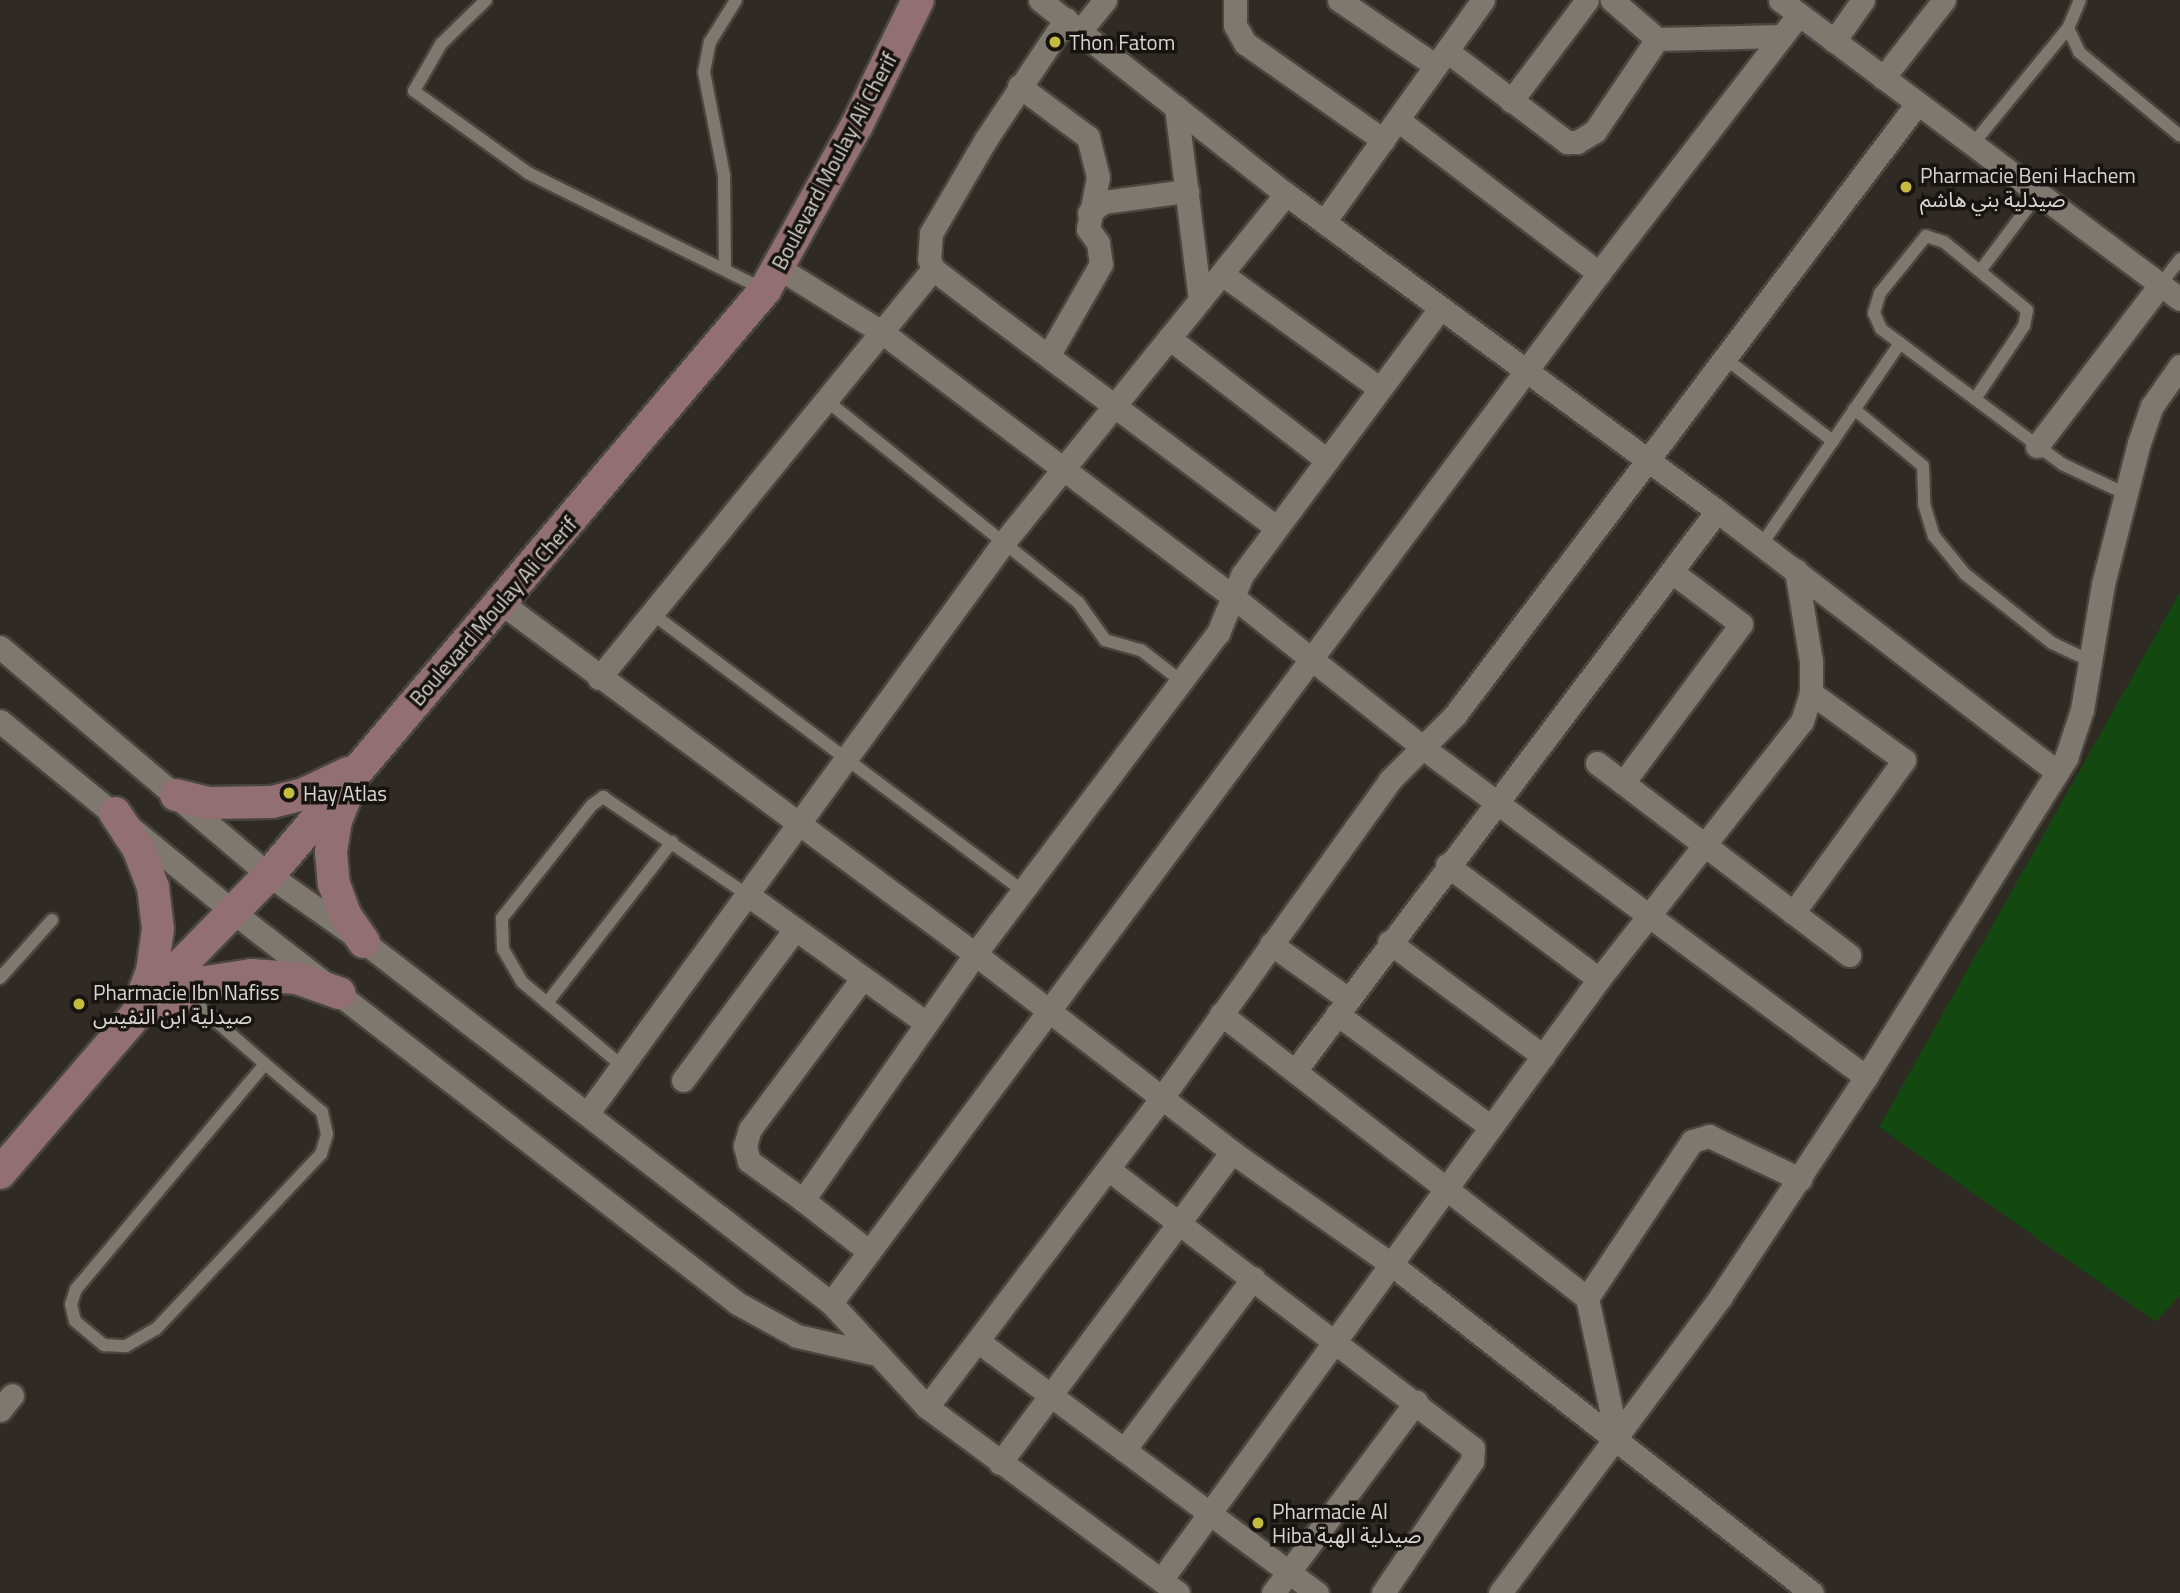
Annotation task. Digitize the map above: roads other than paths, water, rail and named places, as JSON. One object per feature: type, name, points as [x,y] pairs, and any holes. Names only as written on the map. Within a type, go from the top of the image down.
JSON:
[{"type":"main road","name":"Boulevard Moulay Ali Cherif","points":[[0,1173],[120,1036],[175,986],[233,912],[268,875],[772,279],[918,0]]},
{"type":"main road","points":[[176,795],[208,803],[272,802],[334,782],[361,765]]},
{"type":"main road","points":[[361,765],[336,820],[331,852],[334,884],[345,915],[363,942]]},
{"type":"main road","points":[[115,813],[146,867],[158,929],[152,971],[142,997],[120,1036]]},
{"type":"main road","points":[[175,986],[251,975],[296,978],[339,993]]},
{"type":"street","points":[[1040,0],[1286,194],[1762,544],[2057,772]]},
{"type":"street","points":[[1105,0],[1073,25],[1019,86],[931,233],[927,246],[933,269],[1276,527]]},
{"type":"street","points":[[1235,0],[1235,25],[1245,43],[1383,140]]},
{"type":"street","points":[[1339,0],[1442,58],[1511,101],[1567,142],[1588,138],[1657,39]]},
{"type":"street","points":[[1324,222],[1483,0]]},
{"type":"street","points":[[1511,101],[1587,0]]},
{"type":"street","points":[[1612,0],[1657,39],[1782,36]]},
{"type":"street","points":[[1780,0],[2180,299]]},
{"type":"street","points":[[1834,41],[1863,0]]},
{"type":"street","points":[[1883,78],[1944,0]]},
{"type":"street","points":[[831,1303],[867,1250],[1599,273],[1799,14]]},
{"type":"street","points":[[1019,86],[1088,137],[1098,177],[1088,229],[1098,243],[1101,264],[1048,356]]},
{"type":"street","points":[[927,1407],[1161,1099],[1390,780],[1455,715],[1650,462],[1917,104]]},
{"type":"street","points":[[1176,107],[1200,300]]},
{"type":"street","points":[[1398,120],[1599,273]]},
{"type":"street","points":[[1089,213],[1103,202],[1186,191]]},
{"type":"street","points":[[587,1114],[1004,542],[1286,194]]},
{"type":"street","points":[[599,678],[650,612],[827,401],[933,269]]},
{"type":"street","points":[[1222,274],[1380,388]]},
{"type":"street","points":[[772,279],[883,333],[1233,597],[1422,747],[1866,1077]]},
{"type":"street","points":[[2037,446],[2160,285]]},
{"type":"street","points":[[803,1200],[975,954],[1218,633],[1233,597],[1276,527],[1440,307]]},
{"type":"street","points":[[1169,338],[1327,460]]},
{"type":"street","points":[[1500,1593],[1679,1357],[1800,1180],[2057,772],[2075,739],[2126,494],[2152,407],[2180,366]]},
{"type":"street","points":[[1295,1072],[1389,942],[1447,865],[1499,803],[1717,511]]},
{"type":"street","points":[[0,647],[268,875],[363,942],[831,1303],[872,1353],[927,1407],[1170,1587],[1209,1514],[1334,1340],[1600,979],[1789,741],[1811,693],[1811,661],[1796,570]]},
{"type":"street","points":[[1623,783],[1741,624],[1672,572]]},
{"type":"street","points":[[500,602],[797,825],[975,954],[1232,1152],[1391,1264],[1812,1593]]},
{"type":"street","points":[[1793,913],[1904,760],[1811,693]]},
{"type":"street","points":[[0,721],[233,912],[756,1316],[797,1336],[872,1353]]},
{"type":"street","points":[[1597,763],[1849,956]]},
{"type":"street","points":[[1447,865],[1600,979]]},
{"type":"street","points":[[748,895],[861,980],[926,1023]]},
{"type":"street","points":[[683,1080],[795,929]]},
{"type":"street","points":[[1389,942],[1543,1056]]},
{"type":"street","points":[[1271,944],[1491,1127]]},
{"type":"street","points":[[861,980],[750,1129],[745,1146],[750,1161],[867,1250]]},
{"type":"street","points":[[1221,1014],[1587,1298],[1617,1438]]},
{"type":"street","points":[[1587,1298],[1692,1141],[1709,1136],[1800,1180]]},
{"type":"street","points":[[1000,1463],[1232,1152]]},
{"type":"street","points":[[1108,1169],[1468,1441],[1474,1454],[1383,1593]]},
{"type":"street","points":[[1124,1450],[1253,1278]]},
{"type":"street","points":[[979,1342],[1317,1593]]},
{"type":"street","points":[[1273,1593],[1416,1402]]},
{"type":"lane","points":[[486,0],[441,44],[414,91],[528,173],[725,269],[772,279]]},
{"type":"lane","points":[[725,269],[724,175],[704,72],[710,42],[736,0]]},
{"type":"lane","points":[[1972,145],[2068,28],[2080,0]]},
{"type":"lane","points":[[2068,28],[2079,52],[2180,136]]},
{"type":"lane","points":[[1980,271],[2038,194]]},
{"type":"lane","points":[[1975,399],[2028,315],[1938,237],[1920,240],[1875,305],[1881,330],[2037,446],[2080,474],[2126,494]]},
{"type":"lane","points":[[2160,285],[2180,259]]},
{"type":"lane","points":[[1762,544],[1900,343]]},
{"type":"lane","points":[[1726,359],[1833,441]]},
{"type":"lane","points":[[827,401],[1079,602],[1105,640],[1141,650],[1181,681]]},
{"type":"lane","points":[[1854,410],[1923,466],[1924,504],[1934,536],[1965,574],[2052,643],[2090,661]]},
{"type":"lane","points":[[650,612],[1023,891]]},
{"type":"lane","points":[[621,1065],[547,1003],[512,966],[499,930],[502,918],[592,805],[603,797],[748,895]]},
{"type":"lane","points":[[547,1003],[672,842]]},
{"type":"lane","points":[[0,978],[52,919]]},
{"type":"lane","points":[[175,986],[321,1112],[327,1134],[321,1153],[156,1329],[126,1346],[104,1345],[75,1321],[71,1304],[76,1289],[265,1064]]},
{"type":"place","name":"Thon Fatom","points":[[1055,42]]},
{"type":"place","name":"Pharmacie Beni Hachem صيدلية بني هاشم","points":[[1906,187]]},
{"type":"place","name":"Hay Atlas","points":[[289,793]]},
{"type":"place","name":"Pharmacie Ibn Nafiss صيدلية ابن النفيس","points":[[79,1004]]},
{"type":"place","name":"Pharmacie Al Hiba صيدلية الهبة","points":[[1258,1523]]}]
